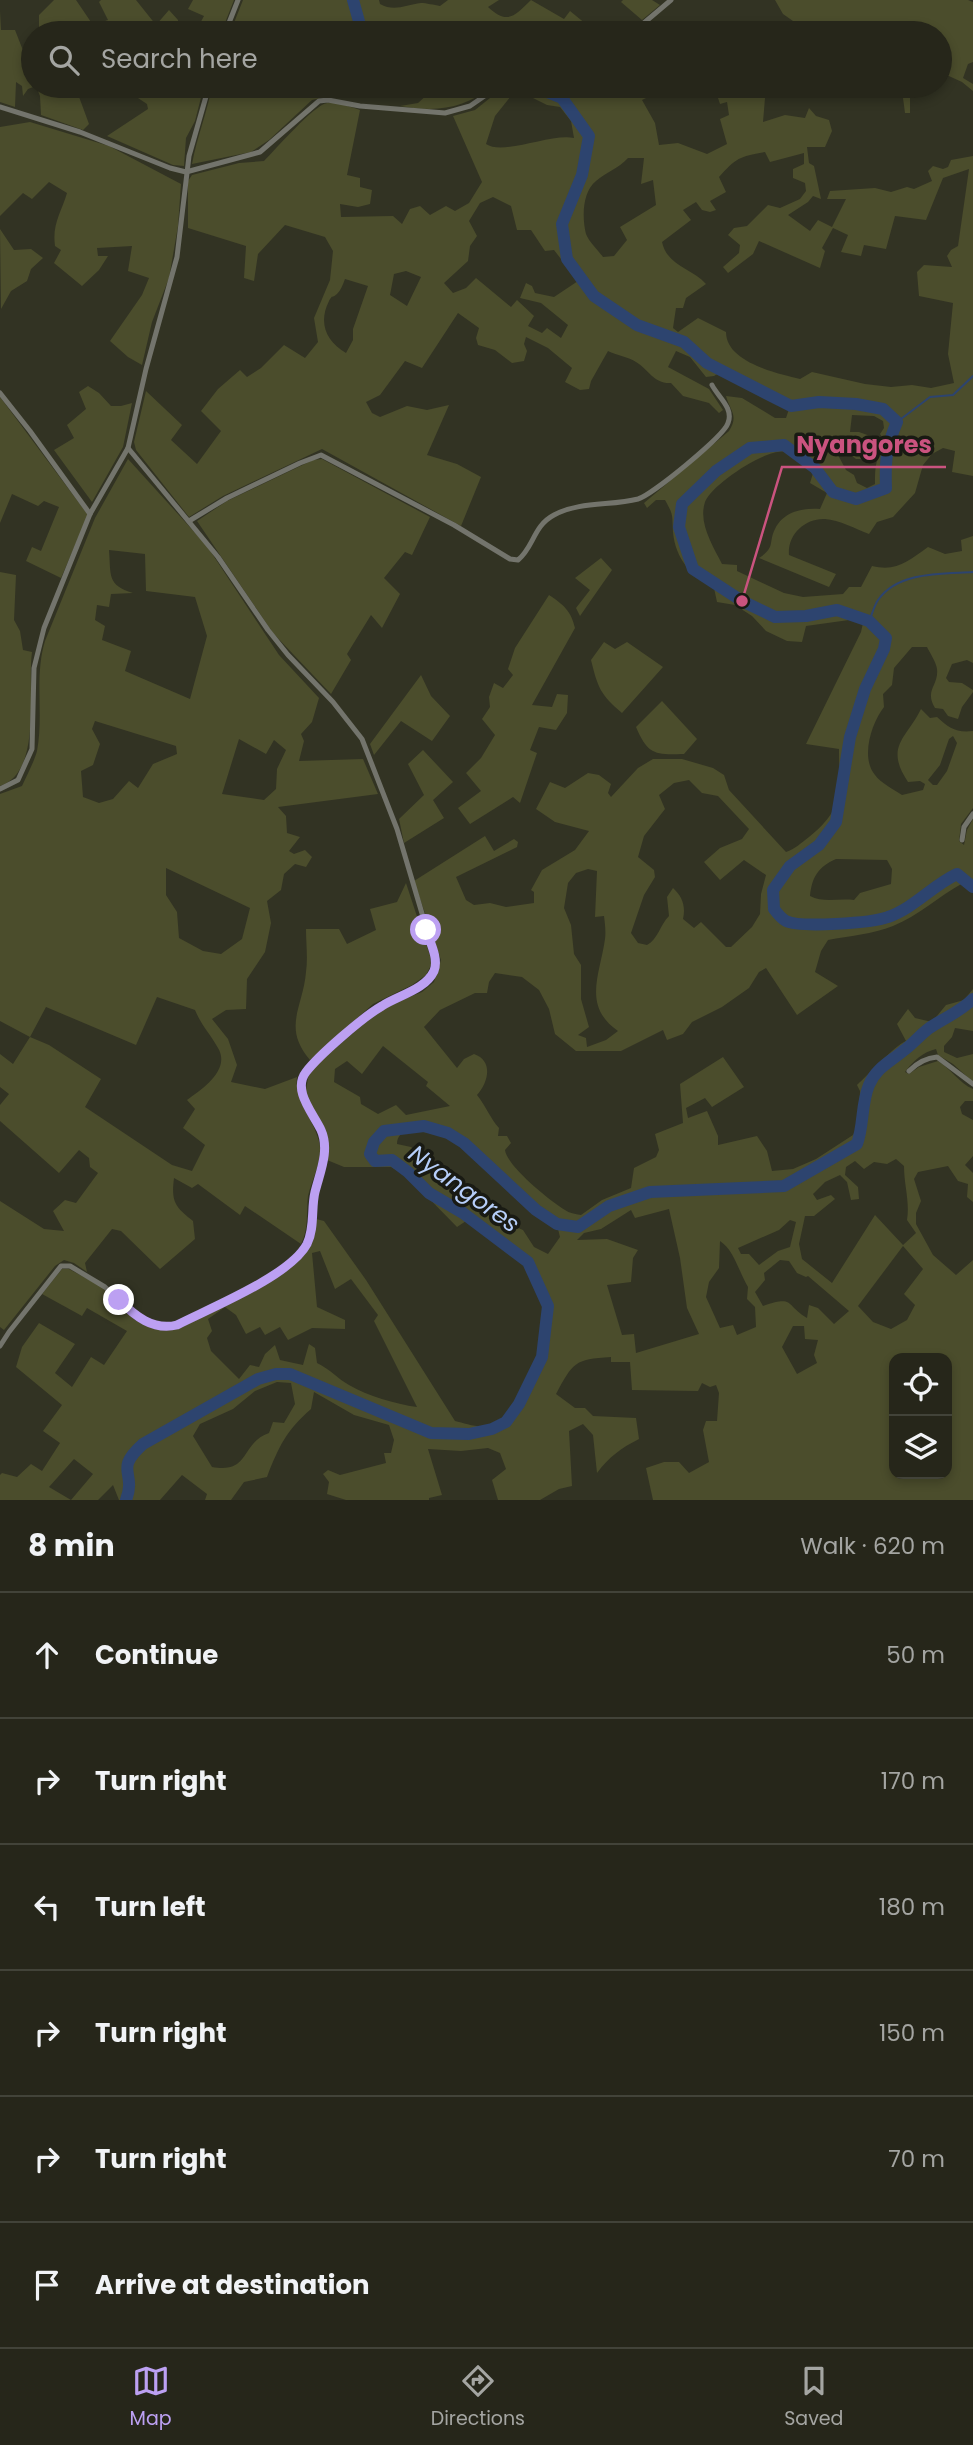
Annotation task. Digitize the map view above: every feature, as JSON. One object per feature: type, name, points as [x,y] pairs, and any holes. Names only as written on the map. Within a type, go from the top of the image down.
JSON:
[{"type":"street","points":[[230,21],[238,0]]},
{"type":"street","points":[[646,21],[671,0]]},
{"type":"street","points":[[0,789],[18,780],[32,749],[34,668],[44,628],[90,514],[128,448],[146,369],[177,257],[186,172],[205,98]]},
{"type":"street","points":[[0,107],[79,132],[186,172],[260,152],[319,101],[445,113],[470,106],[482,98]]},
{"type":"street","points":[[0,117],[8,110]]},
{"type":"street","points":[[190,520],[227,498],[321,455],[454,525],[510,559],[518,560],[541,525],[553,516],[578,507],[629,501],[647,495],[713,441],[728,424],[729,413],[712,385]]},
{"type":"street","points":[[0,393],[90,514]]},
{"type":"street","points":[[0,1346],[2,1336],[61,1266],[70,1266],[105,1287],[139,1318],[170,1326],[270,1278],[299,1254],[308,1240],[314,1196],[324,1155],[324,1137],[304,1098],[302,1080],[318,1059],[364,1019],[422,984],[435,968],[434,954],[397,829],[362,739],[343,713],[288,655],[190,520],[128,448]]},
{"type":"street","points":[[962,840],[964,827],[973,814]]},
{"type":"street","points":[[909,1071],[916,1063],[928,1057],[937,1057],[973,1084]]},
{"type":"green space","points":[[54,0],[76,0],[90,21],[39,21],[39,15]]},
{"type":"green space","points":[[101,0],[136,0],[153,21],[105,21],[108,20],[99,2]]},
{"type":"green space","points":[[193,0],[234,0],[226,21],[201,21],[204,16],[188,9]]},
{"type":"green space","points":[[243,0],[379,0],[380,4],[395,8],[421,3],[440,6],[448,0],[499,0],[488,7],[506,17],[516,14],[531,0],[564,19],[570,11],[582,21],[235,21]]},
{"type":"green space","points":[[652,0],[660,5],[642,20],[621,2]]},
{"type":"green space","points":[[775,0],[973,2],[973,62],[968,64],[963,78],[973,84],[973,91],[952,77],[952,21],[793,21],[783,14]]},
{"type":"green space","points":[[169,10],[178,21],[159,21]]},
{"type":"green space","points":[[0,11],[1,30],[15,30],[21,45],[21,85],[16,82],[15,107],[0,102]]},
{"type":"green space","points":[[40,98],[79,98],[89,124],[83,130],[41,115]]},
{"type":"green space","points":[[138,98],[201,98],[195,121],[186,138],[184,166],[173,165],[107,136],[148,109],[147,104]]},
{"type":"green space","points":[[209,98],[322,98],[312,100],[269,140],[251,152],[192,164]]},
{"type":"green space","points":[[424,98],[474,98],[439,109],[400,106],[418,103]]},
{"type":"green space","points":[[490,98],[509,98],[495,116],[486,144],[494,147],[564,137],[574,138],[571,121],[560,107],[547,105],[533,98],[646,98],[642,100],[655,123],[659,145],[678,143],[707,154],[727,144],[720,119],[729,115],[727,102],[720,104],[718,98],[765,98],[763,122],[785,115],[805,118],[809,108],[816,116],[829,120],[832,131],[825,147],[807,147],[809,163],[814,166],[821,199],[813,196],[788,215],[810,231],[818,220],[832,227],[846,199],[827,199],[830,191],[875,188],[891,192],[907,187],[914,189],[932,181],[928,171],[933,166],[943,169],[948,167],[951,160],[973,156],[973,476],[952,472],[955,451],[943,448],[932,454],[923,465],[915,493],[893,517],[877,522],[869,534],[825,519],[804,525],[791,541],[789,555],[836,574],[829,587],[759,558],[770,548],[775,529],[783,518],[801,510],[820,509],[827,493],[810,483],[814,470],[790,453],[767,455],[741,468],[710,494],[705,502],[703,518],[707,534],[722,564],[737,565],[737,571],[784,593],[803,597],[843,594],[849,587],[861,587],[872,566],[895,566],[908,561],[928,547],[945,554],[962,551],[961,540],[973,536],[973,663],[967,660],[952,664],[946,678],[949,682],[962,683],[973,692],[962,707],[958,719],[948,716],[943,709],[935,708],[931,692],[937,675],[935,663],[927,647],[912,647],[894,668],[892,685],[883,694],[884,707],[872,730],[868,759],[875,775],[902,795],[923,790],[925,784],[920,781],[908,782],[898,759],[900,743],[921,709],[930,718],[937,717],[953,729],[973,731],[973,808],[961,824],[959,841],[964,845],[973,819],[973,891],[963,883],[893,926],[828,940],[821,951],[815,972],[838,986],[797,1015],[766,968],[759,972],[749,988],[722,1007],[692,1022],[683,1034],[667,1040],[663,1030],[621,1051],[576,1051],[555,1034],[549,1009],[539,990],[522,977],[495,973],[489,982],[487,993],[475,993],[440,1010],[424,1027],[457,1068],[464,1059],[474,1054],[480,1057],[487,1067],[487,1073],[484,1085],[477,1095],[499,1128],[498,1136],[507,1136],[511,1143],[505,1150],[507,1157],[549,1199],[567,1211],[581,1215],[602,1200],[631,1188],[634,1168],[656,1157],[659,1150],[655,1134],[683,1123],[680,1084],[723,1057],[744,1087],[712,1107],[705,1098],[686,1108],[688,1118],[707,1111],[718,1136],[718,1145],[757,1136],[767,1151],[772,1171],[793,1169],[816,1159],[853,1135],[859,1123],[860,1091],[857,1085],[888,1054],[906,1041],[897,1024],[908,1009],[915,1018],[932,1022],[946,1005],[964,1000],[973,989],[973,1031],[955,1028],[952,1037],[944,1046],[944,1052],[957,1058],[973,1054],[973,1082],[938,1055],[936,1049],[927,1052],[905,1072],[909,1074],[919,1067],[938,1061],[973,1089],[973,1101],[965,1101],[960,1107],[962,1114],[973,1120],[973,1156],[965,1165],[973,1173],[973,1202],[967,1197],[968,1184],[958,1181],[948,1166],[918,1172],[914,1179],[921,1201],[916,1213],[916,1224],[933,1255],[956,1275],[973,1260],[973,1500],[653,1500],[646,1468],[664,1462],[679,1462],[689,1473],[709,1462],[703,1430],[706,1421],[717,1421],[719,1393],[716,1385],[710,1387],[702,1383],[698,1391],[632,1390],[630,1362],[611,1362],[611,1357],[589,1359],[576,1365],[556,1394],[575,1408],[585,1408],[593,1416],[636,1418],[639,1439],[616,1453],[597,1473],[593,1435],[583,1424],[569,1431],[572,1486],[559,1489],[540,1500],[498,1500],[492,1480],[506,1469],[500,1453],[488,1448],[461,1451],[428,1449],[442,1495],[429,1500],[346,1500],[327,1494],[329,1482],[323,1474],[328,1470],[340,1475],[386,1463],[384,1453],[391,1453],[394,1440],[389,1425],[354,1415],[314,1392],[311,1409],[284,1440],[267,1477],[244,1482],[231,1500],[205,1500],[207,1494],[182,1475],[160,1500],[119,1500],[113,1485],[98,1500],[71,1500],[0,1500],[2,1473],[17,1477],[31,1464],[42,1471],[60,1443],[43,1431],[62,1405],[16,1367],[22,1347],[39,1323],[75,1344],[55,1373],[72,1387],[91,1357],[104,1365],[127,1331],[87,1308],[82,1316],[42,1294],[62,1269],[69,1269],[104,1288],[135,1320],[147,1326],[162,1330],[182,1327],[268,1283],[304,1255],[312,1244],[316,1219],[324,1221],[366,1280],[455,1421],[482,1426],[493,1424],[504,1417],[517,1401],[529,1377],[542,1339],[544,1312],[533,1277],[510,1252],[473,1223],[466,1221],[457,1227],[408,1177],[391,1167],[344,1167],[327,1160],[325,1131],[305,1095],[309,1073],[373,1016],[394,1003],[422,992],[434,982],[441,960],[414,881],[485,836],[494,851],[514,839],[518,842],[517,847],[456,877],[466,900],[474,905],[490,903],[506,907],[534,903],[534,892],[531,890],[542,870],[575,850],[589,831],[555,822],[536,809],[550,782],[565,788],[588,773],[599,775],[611,784],[608,793],[611,797],[638,768],[653,759],[682,759],[713,768],[724,775],[729,790],[786,852],[821,827],[838,798],[839,749],[806,744],[863,623],[849,620],[806,626],[802,642],[787,641],[766,631],[752,616],[735,605],[717,602],[714,588],[699,579],[686,566],[674,541],[672,516],[665,500],[656,500],[647,508],[644,503],[729,431],[734,417],[726,396],[742,398],[775,418],[786,418],[789,409],[719,373],[706,377],[690,357],[676,351],[668,367],[709,389],[723,410],[719,413],[709,403],[683,396],[671,383],[656,379],[633,360],[608,351],[589,389],[580,390],[565,382],[572,368],[548,348],[526,337],[524,344],[527,351],[524,361],[512,363],[495,350],[478,345],[476,338],[479,328],[458,313],[422,368],[405,361],[380,395],[366,402],[372,413],[380,417],[407,406],[427,410],[449,405],[427,455],[457,464],[481,477],[461,526],[322,449],[223,496],[189,517],[136,450],[134,442],[146,391],[182,425],[171,440],[197,464],[221,431],[201,411],[218,389],[240,370],[247,377],[261,368],[284,345],[305,358],[318,342],[314,318],[330,280],[333,251],[325,237],[285,225],[258,254],[254,281],[244,278],[246,246],[188,228],[188,181],[192,175],[239,163],[264,161],[313,111],[327,103],[360,110],[347,175],[360,178],[360,187],[372,190],[370,204],[358,207],[340,204],[341,217],[393,216],[402,224],[410,209],[420,206],[430,215],[446,206],[455,211],[469,203],[482,182],[453,116],[475,110]],"holes":[[[765,152],[770,162],[804,153],[804,164],[793,169],[793,178],[805,183],[806,191],[800,199],[780,208],[768,205],[747,226],[734,228],[728,235],[740,245],[739,253],[723,267],[728,273],[753,254],[759,241],[820,268],[825,251],[822,248],[833,228],[848,235],[841,252],[861,256],[864,245],[886,249],[895,216],[926,220],[943,178],[969,169],[958,246],[947,256],[952,267],[924,265],[917,272],[919,296],[953,303],[948,354],[954,383],[931,388],[912,385],[891,387],[812,372],[800,379],[766,369],[743,358],[728,342],[726,332],[698,318],[678,332],[673,328],[676,308],[683,308],[686,298],[706,284],[674,262],[662,242],[691,220],[683,210],[696,202],[702,210],[716,210],[710,201],[726,192],[719,177],[734,162]],[[628,158],[644,158],[641,184],[653,180],[656,205],[620,227],[627,240],[614,256],[603,257],[586,234],[586,198],[591,186]],[[493,197],[511,206],[517,230],[531,230],[545,251],[554,250],[578,281],[554,297],[535,293],[532,286],[526,283],[520,298],[541,303],[568,325],[561,338],[547,328],[542,333],[528,326],[534,316],[517,300],[511,307],[476,278],[466,288],[453,293],[444,283],[468,261],[470,246],[477,236],[469,221],[480,203]],[[406,271],[421,277],[407,306],[390,295],[394,274]],[[345,279],[368,286],[353,329],[353,340],[346,353],[333,343],[326,331],[326,309]],[[852,415],[874,416],[883,421],[884,428],[880,434],[884,444],[876,463],[875,484],[867,488],[857,483],[838,455],[843,449],[856,459],[862,459],[873,437],[850,432]],[[953,736],[957,743],[947,771],[937,785],[933,785],[928,780],[940,765],[949,739]],[[689,780],[702,793],[718,796],[749,829],[742,839],[720,848],[704,862],[720,880],[744,860],[766,875],[760,914],[752,927],[731,947],[726,947],[701,922],[694,928],[683,919],[682,902],[673,888],[667,897],[669,916],[654,939],[647,945],[638,943],[631,933],[644,895],[655,877],[654,870],[638,857],[644,836],[665,809],[659,795],[674,783]],[[836,859],[887,860],[892,869],[891,884],[860,893],[854,900],[826,900],[810,896],[817,873]],[[588,869],[597,871],[595,917],[604,916],[605,934],[597,977],[597,1000],[600,1011],[618,1031],[606,1040],[587,1047],[586,1038],[578,1035],[589,1027],[581,999],[581,965],[574,954],[571,925],[564,908],[568,883],[576,873]],[[383,1046],[428,1082],[426,1086],[450,1106],[406,1115],[396,1105],[378,1114],[361,1104],[360,1097],[334,1082],[335,1069],[347,1061],[362,1074]],[[409,1131],[433,1134],[454,1142],[489,1169],[521,1202],[558,1229],[560,1237],[548,1254],[534,1247],[523,1230],[509,1224],[494,1208],[435,1173],[411,1147],[397,1144],[400,1135]],[[896,1159],[904,1166],[907,1220],[916,1233],[903,1245],[875,1215],[832,1283],[802,1259],[799,1244],[805,1216],[814,1216],[835,1199],[831,1195],[817,1200],[813,1194],[825,1182],[840,1175],[847,1182],[851,1200],[859,1199],[858,1187],[845,1175],[846,1167],[855,1161],[864,1169],[874,1162],[887,1164]],[[669,1209],[687,1308],[699,1334],[636,1353],[634,1334],[622,1335],[607,1285],[631,1282],[633,1258],[638,1250],[607,1239],[577,1240],[584,1233],[601,1229],[631,1210],[635,1218]],[[790,1220],[796,1222],[790,1247],[778,1251],[759,1265],[749,1254],[741,1254],[738,1248],[779,1230]],[[720,1241],[733,1256],[748,1287],[747,1299],[755,1307],[756,1327],[737,1335],[733,1325],[720,1328],[706,1297],[709,1282],[719,1268]],[[903,1246],[923,1269],[904,1294],[915,1305],[907,1320],[891,1329],[873,1322],[858,1306]],[[320,1251],[335,1289],[351,1279],[378,1315],[374,1321],[417,1407],[382,1399],[349,1385],[317,1363],[315,1348],[309,1344],[303,1365],[280,1360],[275,1345],[265,1354],[259,1367],[250,1365],[239,1379],[211,1351],[207,1338],[212,1331],[208,1319],[225,1307],[236,1315],[246,1334],[260,1327],[265,1335],[280,1327],[288,1340],[312,1328],[345,1329],[345,1320],[317,1307],[312,1253]],[[780,1260],[789,1261],[797,1273],[808,1276],[849,1311],[834,1324],[818,1308],[809,1305],[807,1318],[789,1303],[780,1301],[763,1306],[755,1292],[765,1280],[764,1273]],[[793,1326],[804,1326],[805,1339],[818,1340],[814,1355],[817,1363],[797,1374],[782,1347]],[[277,1382],[291,1383],[295,1404],[284,1423],[273,1422],[269,1433],[253,1444],[240,1462],[224,1468],[212,1467],[193,1436],[200,1424],[233,1409],[255,1391]],[[74,1459],[93,1474],[71,1500],[49,1487]]]},
{"type":"green space","points":[[903,98],[910,98],[910,113],[905,113]]},
{"type":"green space","points":[[30,122],[109,146],[181,184],[178,226],[169,278],[152,322],[142,365],[110,341],[142,295],[149,278],[128,271],[132,246],[97,248],[98,256],[108,256],[99,270],[82,286],[54,263],[61,250],[55,246],[56,225],[67,193],[49,182],[32,199],[23,193],[0,216],[0,127]]},
{"type":"green space","points":[[0,229],[14,250],[31,249],[43,258],[31,269],[27,281],[11,291],[1,309]]},
{"type":"green space","points":[[88,386],[111,406],[132,403],[123,447],[92,502],[54,450],[74,438],[67,425],[86,409],[79,392]]},
{"type":"green space","points":[[0,397],[88,515],[61,578],[26,561],[32,547],[41,551],[59,507],[44,501],[38,506],[12,494],[0,523]]},
{"type":"green space","points":[[128,459],[207,546],[279,655],[319,698],[312,722],[301,734],[304,741],[299,761],[363,759],[378,794],[278,807],[286,816],[287,833],[300,837],[289,851],[294,854],[305,850],[312,857],[306,867],[295,864],[284,874],[281,890],[267,901],[271,923],[265,952],[247,979],[246,1009],[226,1010],[212,1019],[228,1039],[237,1065],[231,1082],[265,1089],[297,1077],[298,1093],[320,1145],[317,1167],[308,1196],[306,1226],[301,1244],[245,1206],[240,1215],[198,1184],[192,1188],[174,1178],[174,1198],[178,1208],[193,1221],[195,1239],[160,1269],[121,1231],[112,1229],[85,1263],[87,1272],[64,1260],[55,1266],[4,1330],[0,1327],[0,1201],[44,1229],[64,1231],[53,1211],[65,1200],[76,1203],[98,1173],[90,1167],[89,1158],[79,1150],[59,1173],[0,1121],[0,1105],[9,1094],[0,1087],[0,1054],[13,1064],[30,1037],[0,1021],[0,794],[22,786],[36,755],[40,723],[40,668],[45,641],[95,518]],"holes":[[[109,550],[145,554],[146,591],[195,597],[207,636],[190,699],[125,671],[131,651],[102,640],[105,626],[95,620],[97,605],[109,607],[111,594],[133,593],[119,587],[111,573]],[[95,721],[176,746],[177,754],[153,764],[138,788],[129,781],[113,799],[99,803],[83,797],[81,771],[93,765],[100,744],[92,729]],[[239,739],[266,754],[274,740],[286,750],[277,769],[276,789],[264,800],[222,794]],[[166,868],[250,908],[242,939],[221,954],[203,951],[179,938],[177,912],[166,895]],[[157,997],[195,1010],[218,1048],[221,1064],[213,1078],[187,1100],[195,1109],[183,1128],[205,1145],[192,1171],[172,1165],[85,1107],[101,1079],[49,1045],[30,1037],[46,1007],[136,1045]]]},
{"type":"green space","points":[[322,459],[430,517],[412,555],[405,552],[384,578],[400,594],[382,628],[371,615],[347,654],[351,660],[331,694],[273,633],[197,521],[227,501],[313,460]]},
{"type":"green space","points":[[601,558],[612,570],[580,616],[576,608],[590,590],[575,578]]},
{"type":"green space","points":[[0,572],[16,575],[14,620],[20,631],[23,650],[32,652],[28,747],[14,778],[0,786]]},
{"type":"green space","points":[[549,595],[566,609],[575,628],[532,705],[552,707],[557,694],[568,695],[567,713],[556,730],[539,727],[530,750],[537,753],[520,803],[513,797],[470,824],[458,808],[481,791],[466,773],[481,758],[495,735],[482,719],[490,707],[489,697],[494,683],[503,688],[513,675],[508,669],[515,648]]},
{"type":"green space","points":[[604,642],[615,649],[627,642],[663,667],[622,713],[601,690],[591,660]]},
{"type":"green space","points":[[421,675],[431,696],[450,716],[432,741],[401,721],[374,755],[370,744]]},
{"type":"green space","points":[[662,701],[697,739],[684,754],[654,751],[644,743],[636,727]]},
{"type":"green space","points":[[423,750],[453,782],[433,800],[444,818],[404,843],[399,819],[424,795],[408,764]]},
{"type":"green space","points":[[406,883],[430,956],[431,965],[426,975],[373,1004],[310,1060],[297,1037],[296,1027],[307,967],[306,929],[339,929],[347,944],[376,930],[370,909],[397,902]]},
{"type":"waterway","name":"Nyangores","points":[[353,0],[359,21]]},
{"type":"waterway","name":"Nyangores","points":[[562,98],[589,136],[582,175],[562,224],[567,259],[594,296],[637,325],[684,342],[707,363],[791,406],[819,402],[856,404],[883,409],[897,422],[887,455],[886,488],[856,499],[833,492],[815,468],[784,445],[750,448],[716,471],[682,504],[679,527],[693,569],[742,601],[775,617],[806,616],[837,610],[869,621],[886,638],[884,649],[865,689],[850,737],[836,822],[819,845],[790,866],[773,890],[774,909],[784,920],[794,923],[836,924],[867,921],[897,913],[957,874],[973,887]]},
{"type":"waterway","points":[[897,422],[930,397],[953,395],[973,376]]},
{"type":"waterway","points":[[869,621],[878,600],[897,584],[921,576],[973,572]]},
{"type":"waterway","name":"Nyangores","points":[[126,1500],[129,1490],[127,1466],[143,1444],[258,1379],[276,1374],[290,1374],[431,1433],[469,1434],[492,1429],[506,1422],[519,1404],[542,1357],[548,1306],[528,1262],[463,1213],[429,1193],[392,1160],[375,1161],[370,1154],[374,1142],[384,1131],[424,1126],[448,1133],[464,1143],[536,1210],[557,1224],[578,1227],[609,1206],[650,1192],[784,1186],[857,1144],[866,1092],[875,1074],[928,1029],[973,999]]},
{"type":"place","name":"Nyangores","points":[[742,601]]},
{"type":"route","points":[[119,1300],[143,1321],[165,1326],[177,1325],[270,1278],[305,1247],[325,1146],[324,1137],[301,1090],[302,1080],[318,1059],[364,1019],[430,978],[436,963],[426,930]]}]
